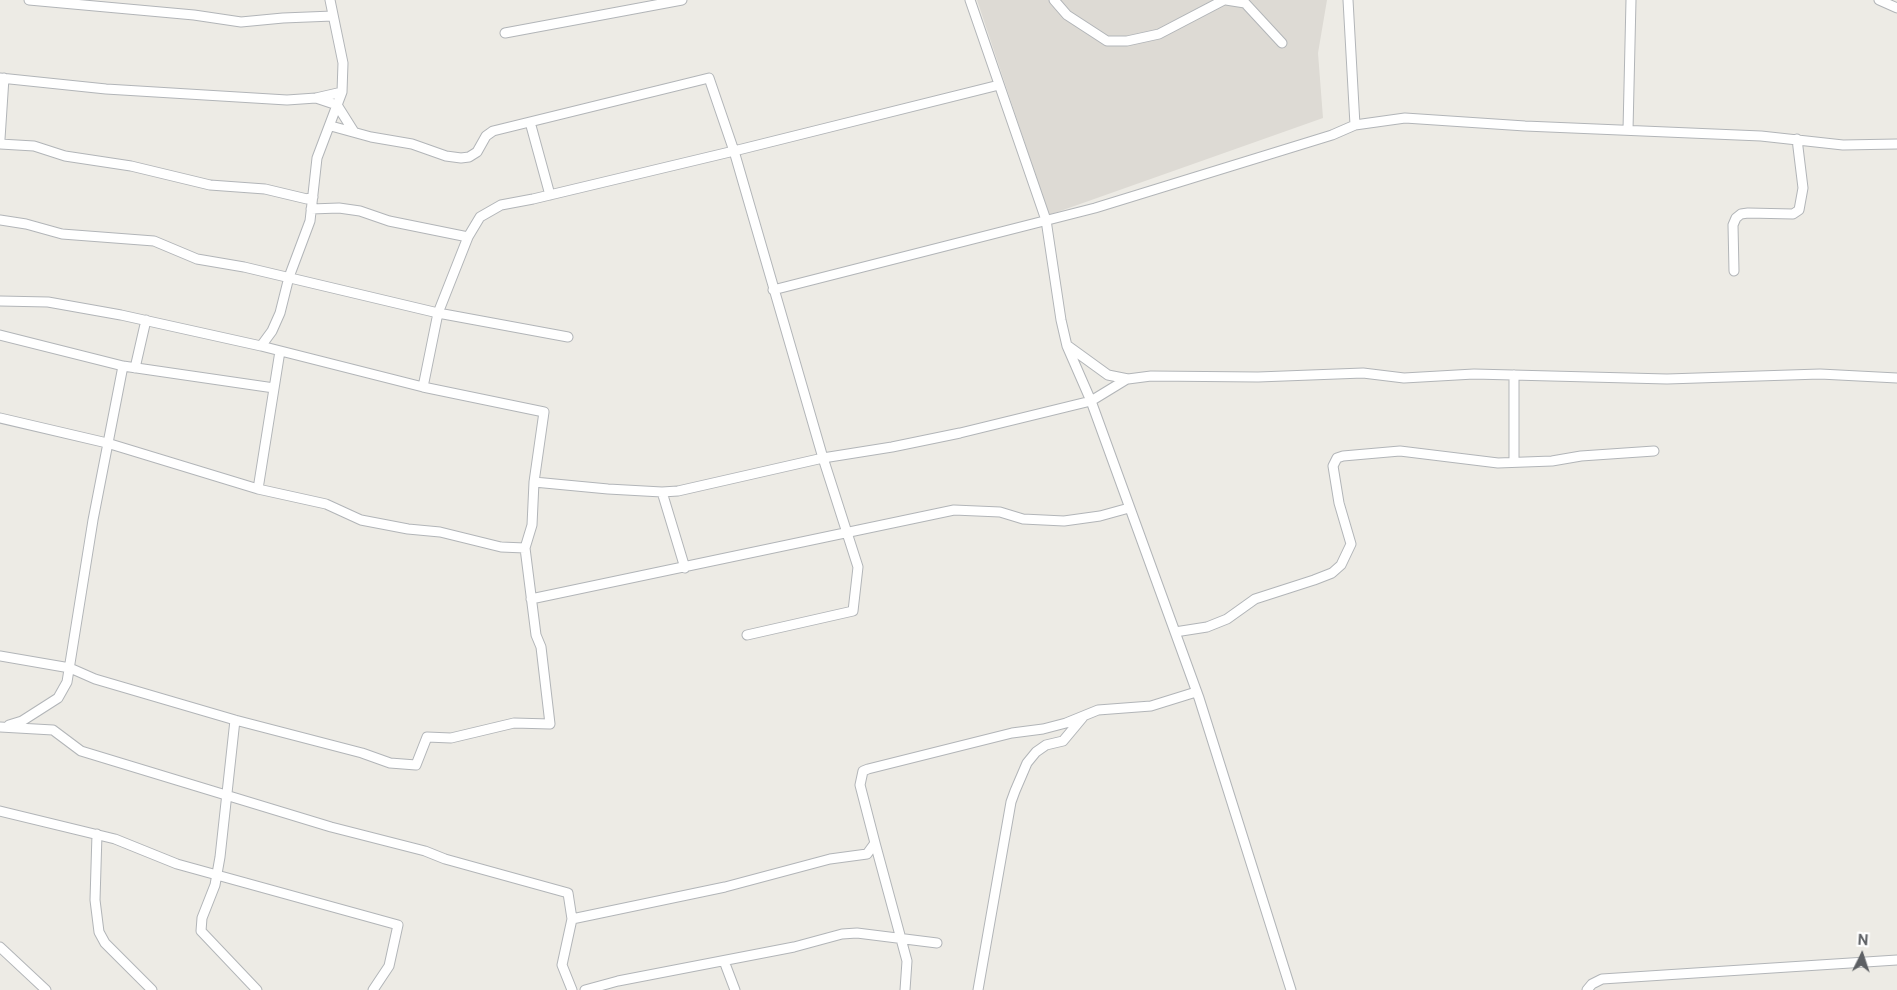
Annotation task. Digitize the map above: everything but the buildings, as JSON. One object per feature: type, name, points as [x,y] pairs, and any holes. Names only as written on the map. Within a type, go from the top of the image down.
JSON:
[{"type":"street","points":[[30,0],[194,15],[240,22],[333,16]]},
{"type":"street","points":[[260,346],[272,330],[280,313],[289,277],[310,221],[317,158],[331,126],[342,92],[343,63],[330,0]]},
{"type":"street","points":[[504,33],[682,0]]},
{"type":"street","points":[[970,0],[1046,220],[1061,320],[1067,346],[1090,401],[1196,692],[1291,990]]},
{"type":"street","points":[[1054,0],[1067,15],[1107,41],[1127,41],[1158,34],[1225,0],[1245,3],[1282,43]]},
{"type":"street","points":[[1348,0],[1355,125]]},
{"type":"street","points":[[1628,130],[1631,0]]},
{"type":"street","points":[[1879,0],[1897,8]]},
{"type":"street","points":[[0,139],[2,78],[106,89],[287,100],[316,98],[342,92]]},
{"type":"street","points":[[331,126],[412,144],[446,156],[470,157],[477,152],[486,136],[493,131],[709,78],[734,151],[822,458],[858,567],[853,610],[747,634]]},
{"type":"street","points":[[423,387],[438,313],[468,237],[480,217],[501,205],[734,151],[999,85]]},
{"type":"street","points":[[316,98],[337,105],[354,132]]},
{"type":"street","points":[[773,290],[1137,195],[1332,134],[1355,125],[1405,118],[1797,139],[1843,145],[1897,144]]},
{"type":"street","points":[[530,122],[550,195]]},
{"type":"street","points":[[1734,271],[1733,225],[1736,218],[1741,214],[1748,213],[1793,214],[1799,210],[1803,188],[1797,139]]},
{"type":"street","points":[[0,144],[34,146],[65,156],[131,166],[210,185],[265,189],[307,199],[313,197]]},
{"type":"street","points":[[312,209],[339,208],[360,212],[389,222],[468,237]]},
{"type":"street","points":[[0,220],[26,224],[62,234],[154,241],[197,259],[289,277],[438,313],[568,337]]},
{"type":"street","points":[[0,302],[48,302],[146,320],[260,346],[423,387],[544,412],[534,482],[532,525],[525,548],[536,635],[541,648],[550,724],[514,723],[452,738],[427,737],[416,765],[409,766],[390,763],[362,753],[235,720],[95,679],[70,668],[0,656]]},
{"type":"street","points":[[136,368],[146,320]]},
{"type":"street","points":[[0,335],[123,366],[274,388]]},
{"type":"street","points":[[1067,346],[1108,375],[1128,379],[1151,376],[1258,378],[1363,373],[1404,378],[1474,374],[1667,379],[1820,374],[1897,378]]},
{"type":"street","points":[[258,489],[280,351]]},
{"type":"street","points":[[1,727],[22,722],[58,698],[70,668],[93,520],[123,366]]},
{"type":"street","points":[[1514,376],[1514,462]]},
{"type":"street","points":[[534,482],[662,492],[678,491],[822,458],[892,448],[1090,401],[1128,379]]},
{"type":"street","points":[[0,418],[107,443],[258,489],[326,504],[361,520],[440,532],[501,547],[525,548]]},
{"type":"street","points":[[1175,632],[1207,627],[1227,619],[1255,599],[1332,573],[1342,565],[1351,544],[1339,503],[1333,466],[1337,458],[1365,453],[1400,452],[1498,463],[1654,451]]},
{"type":"street","points":[[662,492],[685,568]]},
{"type":"street","points":[[531,599],[954,510],[1000,512],[1023,519],[1064,521],[1100,516],[1129,508]]},
{"type":"street","points":[[905,990],[907,961],[891,894],[861,790],[863,771],[1012,733],[1058,725],[1098,710],[1151,706],[1196,692]]},
{"type":"street","points":[[978,990],[1011,802],[1015,790],[1027,763],[1036,752],[1046,745],[1062,740],[1086,713]]},
{"type":"street","points":[[235,720],[220,857],[202,918],[201,931],[257,990]]},
{"type":"street","points":[[1,727],[53,730],[81,750],[330,827],[425,851],[445,859],[568,893],[572,919],[562,965],[572,990]]},
{"type":"street","points":[[0,810],[115,839],[176,864],[398,925],[388,966],[373,990]]},
{"type":"street","points":[[97,834],[95,900],[99,932],[105,943],[152,990]]},
{"type":"street","points":[[572,919],[725,886],[830,859],[867,854],[875,843]]},
{"type":"street","points":[[585,990],[618,981],[794,947],[842,934],[857,933],[937,943]]},
{"type":"street","points":[[0,947],[46,990]]},
{"type":"street","points":[[1587,990],[1592,984],[1602,979],[1897,960]]},
{"type":"street","points":[[724,961],[735,990]]},
{"type":"shaded area","points":[[977,0],[1327,0],[1318,53],[1323,118],[1049,215]]}]
